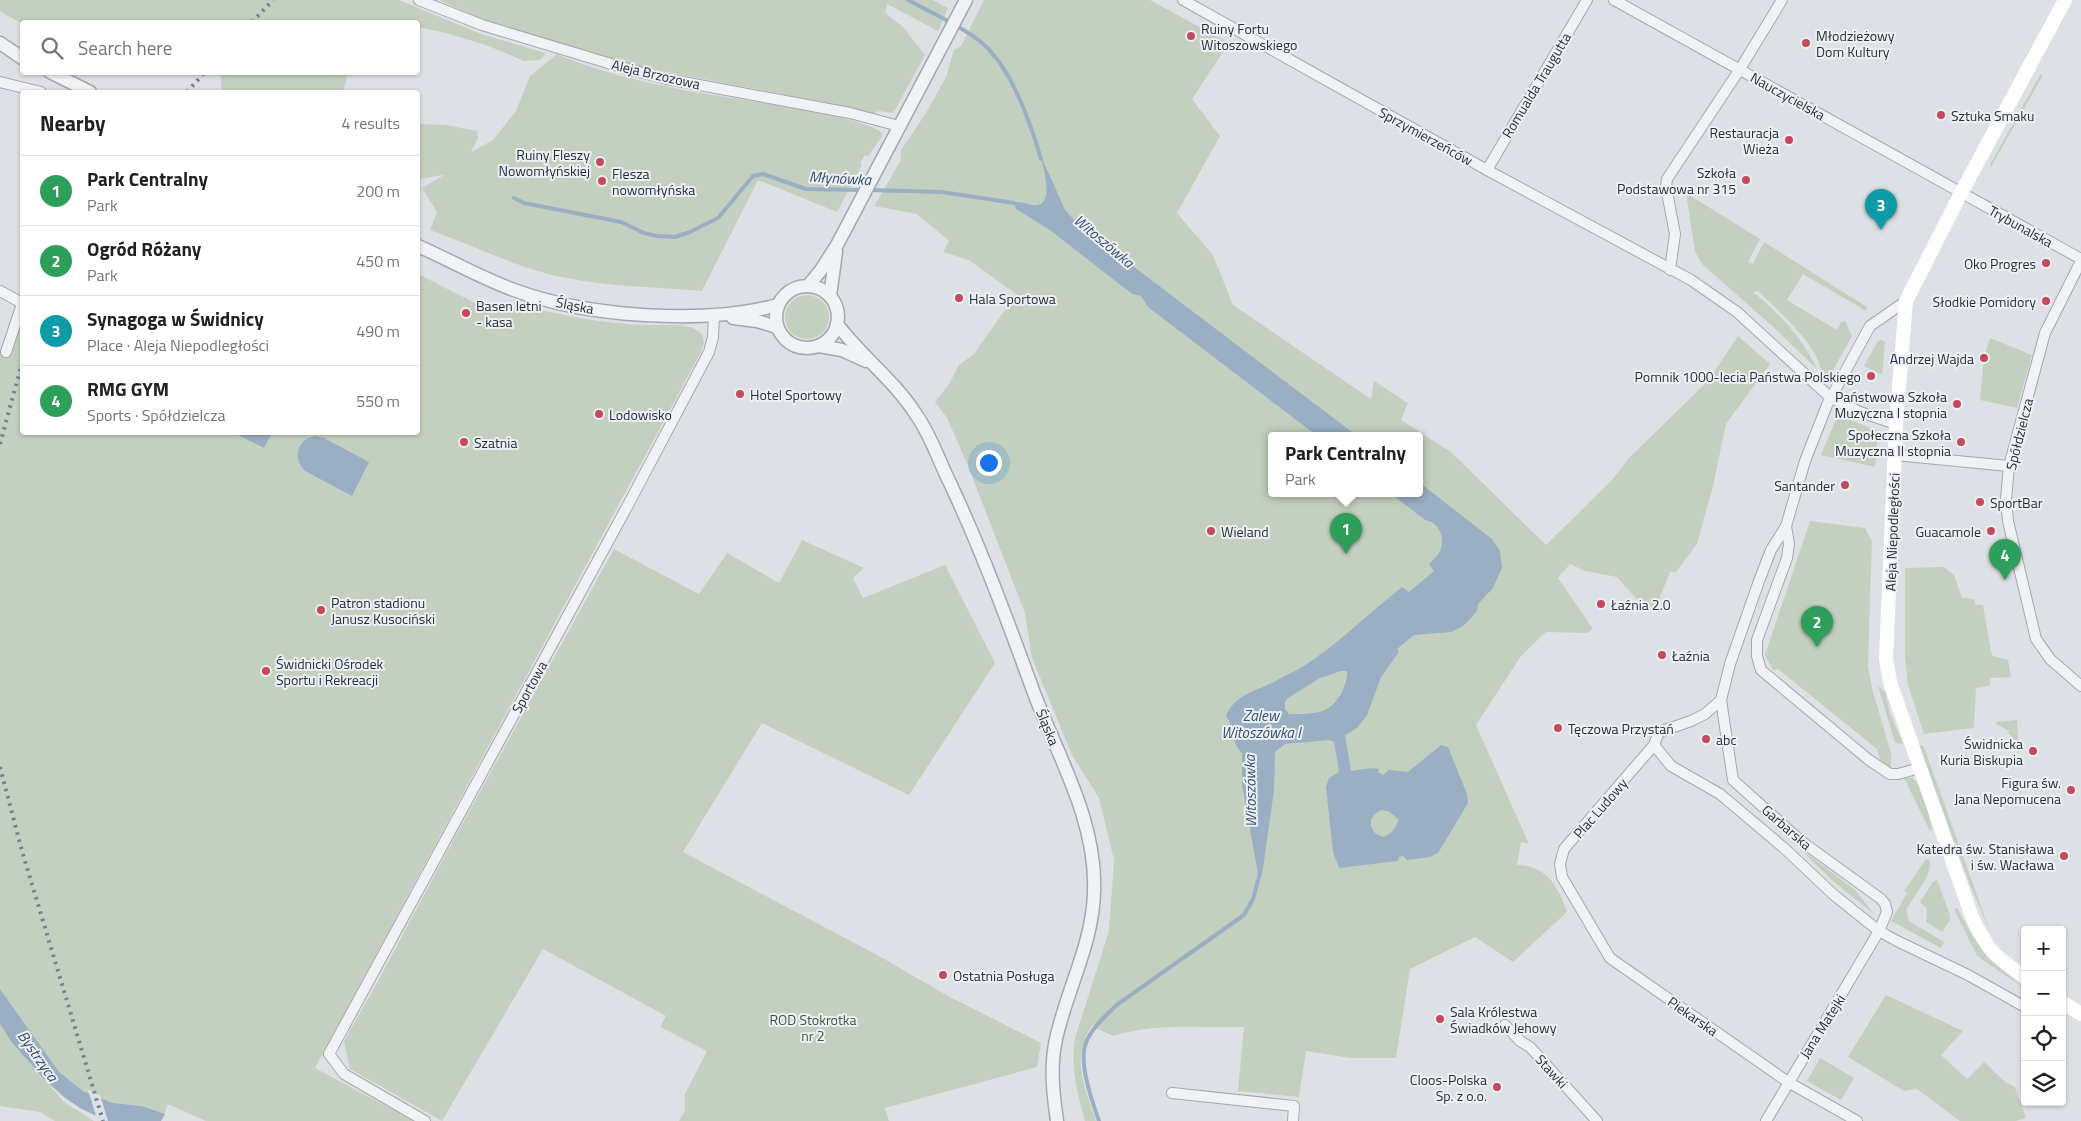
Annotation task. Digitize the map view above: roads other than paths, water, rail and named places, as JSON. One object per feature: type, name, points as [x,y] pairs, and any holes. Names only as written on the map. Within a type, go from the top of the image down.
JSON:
[{"type":"main road","name":"Aleja Niepodległości","points":[[2021,974],[1991,952],[1972,917],[1890,682],[1886,660],[1896,424],[1906,301],[1961,193],[2065,0]]},
{"type":"main road","points":[[2066,1005],[2081,1014]]},
{"type":"street","name":"Aleja Brzozowa","points":[[419,0],[482,25],[631,70],[667,79],[850,113],[899,126]]},
{"type":"street","name":"Sprzymierzeńców","points":[[1183,0],[1487,170],[1703,287],[1737,312],[1831,398]]},
{"type":"street","name":"Romualda Traugutta","points":[[1487,170],[1587,0]]},
{"type":"street","name":"Nauczycielska","points":[[1614,0],[1961,193]]},
{"type":"street","points":[[1670,270],[1675,234],[1666,187],[1667,179],[1740,69],[1782,0]]},
{"type":"street","points":[[808,286],[837,245],[965,2]]},
{"type":"street","points":[[0,43],[20,57]]},
{"type":"street","points":[[56,75],[86,90]]},
{"type":"street","points":[[0,82],[34,90]]},
{"type":"street","name":"Trybunalska","points":[[1961,193],[2081,260]]},
{"type":"street","points":[[830,296],[831,274],[837,245]]},
{"type":"street","name":"Śląska","points":[[420,247],[497,283],[540,299],[627,314],[714,315],[758,310],[778,305]]},
{"type":"street","name":"Spółdzielcza","points":[[2081,260],[2045,333],[2009,466],[2006,499],[2008,520],[2036,639],[2050,659],[2081,686]]},
{"type":"street","points":[[808,286],[820,288],[830,296],[838,314],[837,324],[827,341],[819,346],[809,348],[794,345],[782,336],[777,327],[776,312],[783,297],[790,290],[808,286]]},
{"type":"street","points":[[0,291],[20,303]]},
{"type":"street","points":[[1721,700],[1730,664],[1759,581],[1771,550],[1786,526],[1805,461],[1831,398],[1870,326],[1906,301]]},
{"type":"street","points":[[6,352],[20,310]]},
{"type":"street","name":"Śląska","points":[[714,315],[757,321],[777,327]]},
{"type":"street","name":"Sportowa","points":[[425,1121],[344,1074],[329,1054],[628,505],[709,352],[713,337],[714,315]]},
{"type":"street","name":"Śląska","points":[[837,324],[871,363],[895,386],[919,418],[985,565],[1089,834],[1094,890],[1093,911],[1087,940],[1056,1040],[1051,1080],[1056,1121]]},
{"type":"street","name":"Śląska","points":[[819,346],[842,350],[871,363]]},
{"type":"street","points":[[1831,398],[1860,412],[1896,424]]},
{"type":"street","points":[[1895,455],[2009,466]]},
{"type":"street","points":[[1786,526],[1789,544],[1787,558],[1757,640],[1757,656],[1761,670],[1869,760],[1890,774],[1898,774],[1920,768]]},
{"type":"street","name":"Plac Ludowy","points":[[1562,877],[1560,864],[1564,850],[1654,745],[1659,732],[1705,714],[1721,700]]},
{"type":"street","name":"Garbarska","points":[[1721,700],[1733,780],[1801,841],[1881,899],[1885,904],[1887,912],[1879,931]]},
{"type":"street","name":"Garbarska","points":[[1654,745],[1671,766],[1720,794],[1784,848],[1834,895],[1879,931],[1968,975],[2021,1005]]},
{"type":"street","name":"Piekarska","points":[[1562,877],[1610,958],[1788,1082],[1857,1121]]},
{"type":"street","name":"Jana Matejki","points":[[1766,1121],[1866,956],[1879,931]]},
{"type":"street","name":"Stawki","points":[[1504,1025],[1520,1041],[1530,1047],[1597,1121]]},
{"type":"street","points":[[1172,1093],[1294,1106],[1293,1121]]},
{"type":"water","points":[[1041,156],[1065,210],[1080,226],[1352,432],[1312,432],[1148,307],[1141,296],[1132,294],[1050,230],[1016,209],[1014,203],[1017,202],[1033,205],[1040,204],[1044,200],[1046,194]]},
{"type":"water","points":[[238,435],[271,435],[264,448]]},
{"type":"water","points":[[315,436],[324,438],[369,462],[352,496],[305,471],[301,466],[298,455],[300,445]]},
{"type":"water","name":"Zalew Witoszówka I","points":[[1423,485],[1492,539],[1500,551],[1502,568],[1493,588],[1478,604],[1477,611],[1463,626],[1451,632],[1414,635],[1397,649],[1399,652],[1381,677],[1367,715],[1357,728],[1345,735],[1351,771],[1371,768],[1379,769],[1378,772],[1383,775],[1389,770],[1408,772],[1441,745],[1448,747],[1467,794],[1468,803],[1438,853],[1430,857],[1407,860],[1403,856],[1399,857],[1398,861],[1339,868],[1333,852],[1326,787],[1329,778],[1339,772],[1334,742],[1329,740],[1285,744],[1275,752],[1274,790],[1262,875],[1260,876],[1258,874],[1242,785],[1242,753],[1236,744],[1231,725],[1226,716],[1234,703],[1240,698],[1304,666],[1329,648],[1402,587],[1409,592],[1434,571],[1429,564],[1440,550],[1442,539],[1437,527],[1430,521],[1425,520],[1395,497],[1423,497]],"holes":[[[1341,671],[1347,671],[1347,679],[1343,690],[1327,709],[1314,713],[1298,714],[1289,714],[1285,709],[1285,702],[1288,698],[1320,678]],[[1383,810],[1390,812],[1399,820],[1392,832],[1384,837],[1376,834],[1371,827],[1371,820],[1375,814]]]},
{"type":"water","name":"Bystrzyca","points":[[0,989],[59,1072],[83,1091],[113,1103],[142,1106],[165,1114],[161,1121],[107,1121],[80,1108],[64,1097],[45,1080],[12,1043],[0,1024]]},
{"type":"waterway","name":"Witoszówka","points":[[908,0],[965,30],[992,53],[1018,96],[1041,159]]},
{"type":"waterway","name":"Młynówka","points":[[514,198],[524,203],[621,222],[644,233],[675,237],[718,218],[753,176],[763,174],[806,189],[862,190]]},
{"type":"waterway","name":"Młynówka","points":[[869,190],[942,192],[1014,203]]},
{"type":"waterway","name":"Witoszówka","points":[[1099,1121],[1089,1092],[1084,1058],[1084,1048],[1093,1030],[1118,1004],[1244,915],[1253,899],[1260,873]]},
{"type":"railway","points":[[254,20],[273,0]]},
{"type":"railway","points":[[189,90],[202,75]]},
{"type":"railway","points":[[0,444],[20,370]]},
{"type":"railway","points":[[0,767],[22,851],[103,1121]]},
{"type":"place","name":"Ruiny Fortu Witoszowskiego","points":[[1191,36]]},
{"type":"place","name":"Młodzieżowy Dom Kultury","points":[[1806,43]]},
{"type":"place","name":"Sztuka Smaku","points":[[1941,115]]},
{"type":"place","name":"Restauracja Wieża","points":[[1789,140]]},
{"type":"place","name":"Ruiny Fleszy Nowomłyńskiej","points":[[600,162]]},
{"type":"place","name":"Szkoła Podstawowa nr 315","points":[[1746,180]]},
{"type":"place","name":"Flesza nowomłyńska","points":[[602,181]]},
{"type":"place","name":"Synagoga w Świdnicy","points":[[1881,230]]},
{"type":"place","name":"Oko Progres","points":[[2046,263]]},
{"type":"place","name":"Hala Sportowa","points":[[959,298]]},
{"type":"place","name":"Słodkie Pomidory","points":[[2046,301]]},
{"type":"place","name":"Basen letni - kasa","points":[[466,313]]},
{"type":"place","name":"Andrzej Wajda","points":[[1984,358]]},
{"type":"place","name":"Pomnik 1000-lecia Państwa Polskiego","points":[[1871,376]]},
{"type":"place","name":"Hotel Sportowy","points":[[740,394]]},
{"type":"place","name":"Państwowa Szkoła Muzyczna I stopnia","points":[[1957,404]]},
{"type":"place","name":"Lodowisko","points":[[599,414]]},
{"type":"place","name":"Szatnia","points":[[464,442]]},
{"type":"place","name":"Społeczna Szkoła Muzyczna II stopnia","points":[[1961,442]]},
{"type":"place","name":"Santander","points":[[1845,485]]},
{"type":"place","name":"SportBar","points":[[1980,502]]},
{"type":"place","name":"Wieland","points":[[1211,531]]},
{"type":"place","name":"Guacamole","points":[[1991,531]]},
{"type":"place","name":"Park Centralny","points":[[1346,554]]},
{"type":"place","name":"RMG GYM","points":[[2005,580]]},
{"type":"place","name":"Łaźnia 2.0","points":[[1601,604]]},
{"type":"place","name":"Patron stadionu Janusz Kusociński","points":[[321,610]]},
{"type":"place","name":"Ogród Różany","points":[[1817,647]]},
{"type":"place","name":"Łaźnia","points":[[1662,655]]},
{"type":"place","name":"Świdnicki Ośrodek Sportu i Rekreacji","points":[[266,671]]},
{"type":"place","name":"Tęczowa Przystań","points":[[1558,728]]},
{"type":"place","name":"abc","points":[[1706,739]]},
{"type":"place","name":"Świdnicka Kuria Biskupia","points":[[2033,751]]},
{"type":"place","name":"Figura św. Jana Nepomucena","points":[[2071,790]]},
{"type":"place","name":"Katedra św. Stanisława i św. Wacława","points":[[2064,856]]},
{"type":"place","name":"Ostatnia Posługa","points":[[943,975]]},
{"type":"place","name":"Sala Królestwa Świadków Jehowy","points":[[1440,1019]]},
{"type":"place","name":"Cloos-Polska Sp. z o.o.","points":[[1497,1087]]},
{"type":"park label","name":"ROD Stokrotka nr 2","points":[[813,1028]]}]
